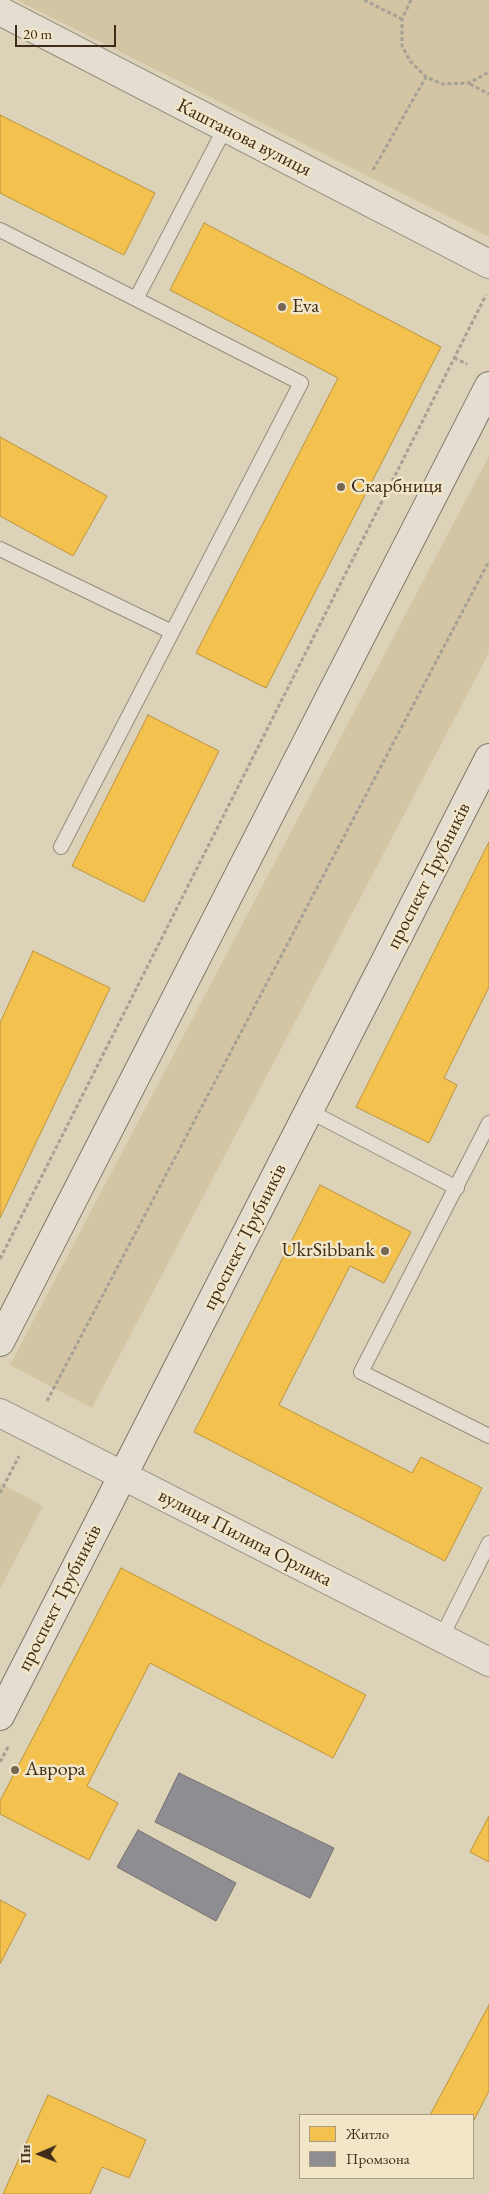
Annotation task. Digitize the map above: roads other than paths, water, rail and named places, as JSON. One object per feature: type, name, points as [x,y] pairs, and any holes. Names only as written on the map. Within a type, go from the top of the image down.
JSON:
[{"type":"main road","name":"Каштанова вулиця","points":[[0,11],[489,264]]},
{"type":"main road","points":[[0,1342],[489,386]]},
{"type":"main road","name":"проспект Трубників","points":[[0,1716],[489,758]]},
{"type":"main road","name":"вулиця Пилипа Орлика","points":[[0,1413],[489,1662]]},
{"type":"lane","points":[[136,299],[226,128]]},
{"type":"lane","points":[[0,230],[301,383],[61,847]]},
{"type":"lane","points":[[0,549],[172,632]]},
{"type":"lane","points":[[309,1110],[457,1188]]},
{"type":"lane","points":[[489,1123],[361,1372],[489,1436]]},
{"type":"lane","points":[[441,1638],[489,1544]]},
{"type":"place","name":"Eva","points":[[282,307]]},
{"type":"place","name":"Скарбниця","points":[[341,487]]},
{"type":"place","name":"UkrSibbank","points":[[385,1251]]},
{"type":"place","name":"Аврора","points":[[15,1770]]}]
